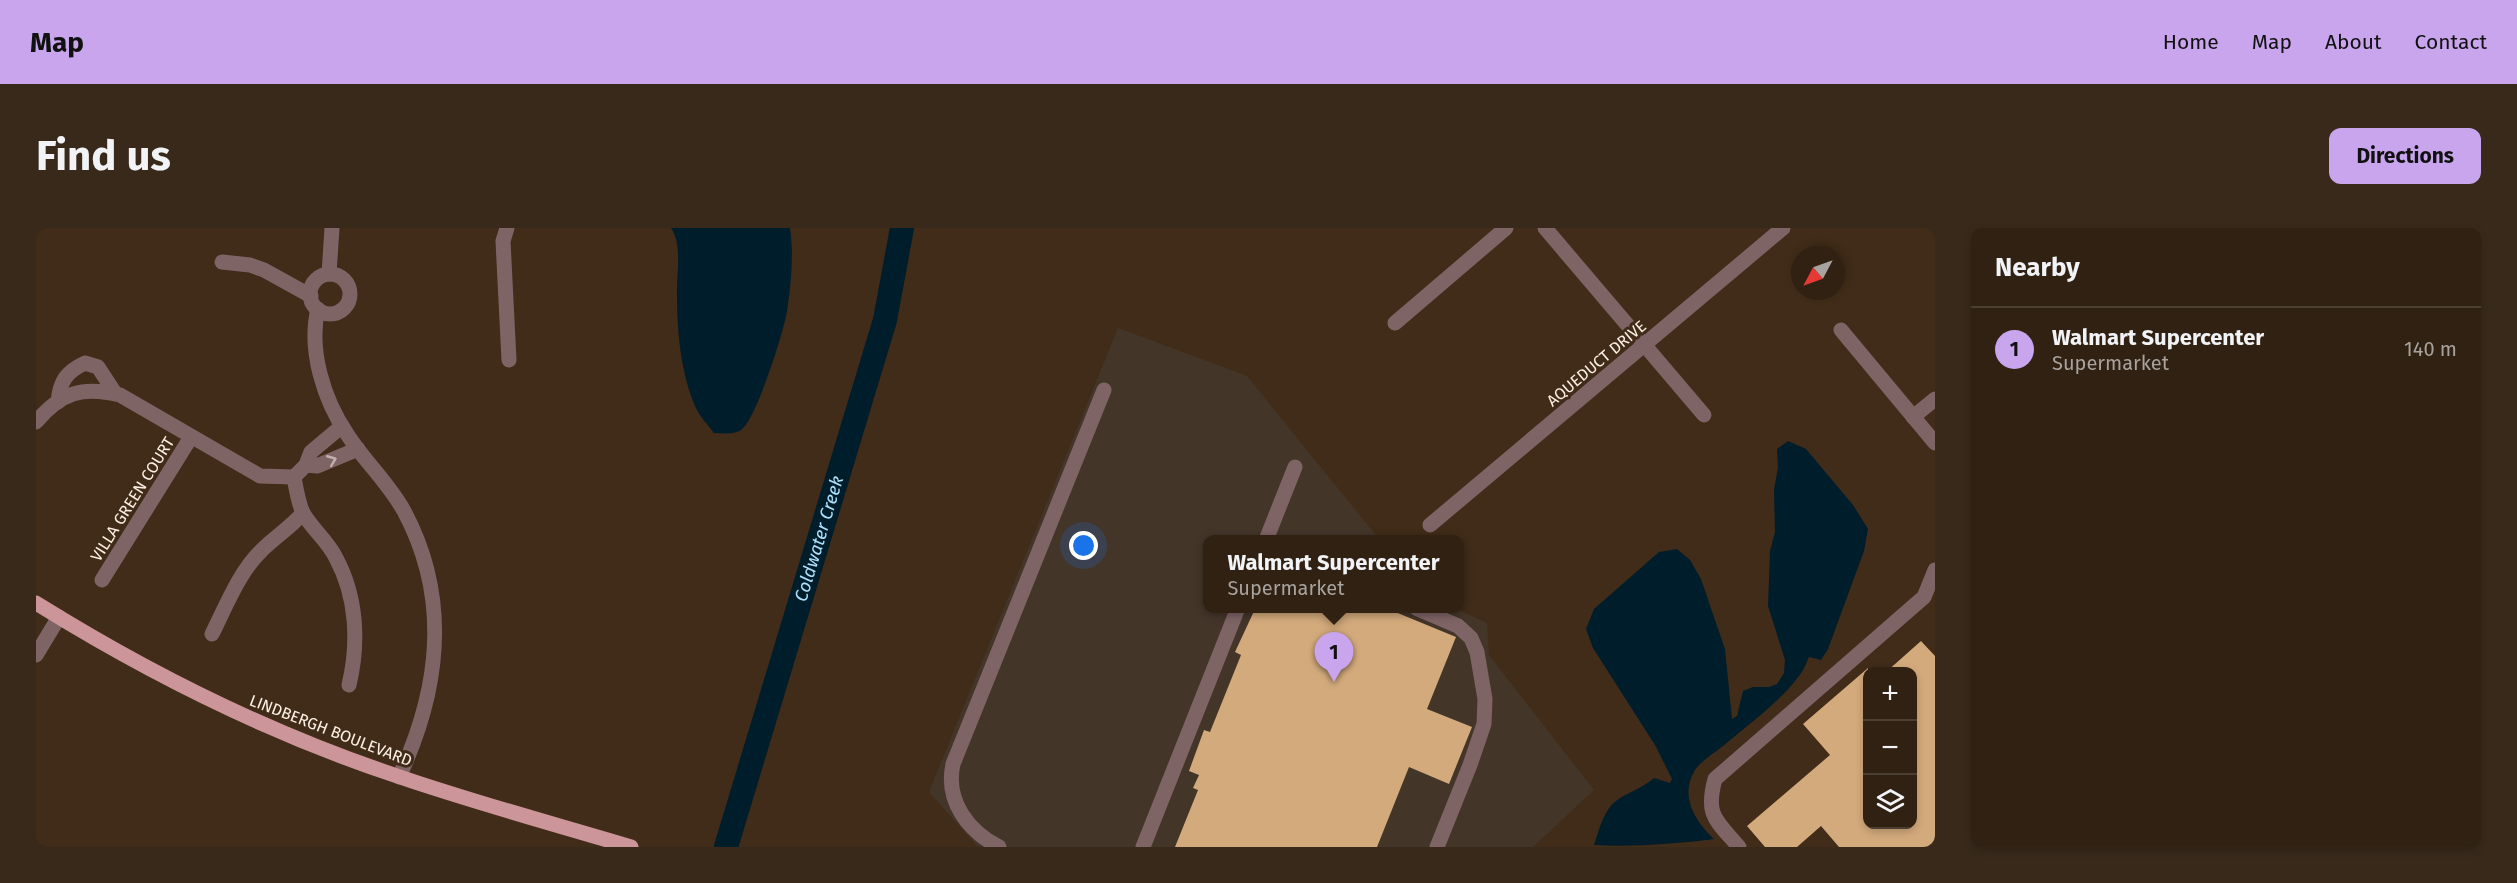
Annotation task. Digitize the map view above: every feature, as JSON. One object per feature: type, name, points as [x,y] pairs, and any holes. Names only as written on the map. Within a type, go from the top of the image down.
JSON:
[{"type":"main road","name":"LINDBERGH BOULEVARD","points":[[36,603],[132,659],[288,735],[399,777],[631,847]]},
{"type":"street","points":[[329,274],[332,228]]},
{"type":"street","points":[[507,228],[503,241],[509,360]]},
{"type":"street","points":[[1395,323],[1506,228]]},
{"type":"street","points":[[1545,228],[1704,415]]},
{"type":"street","name":"AQUEDUCT DRIVE","points":[[1430,525],[1783,228]]},
{"type":"street","points":[[222,262],[250,265],[264,270],[314,302],[332,314],[340,312],[350,300],[350,292],[343,279],[329,274],[315,281],[314,302],[313,329],[320,372],[342,426],[403,510],[420,545],[434,605],[432,676],[417,732],[399,777]]},
{"type":"street","points":[[1842,330],[1935,443]]},
{"type":"street","points":[[58,402],[62,382],[71,369],[85,363],[98,367],[107,377],[115,393]]},
{"type":"street","points":[[36,422],[58,402],[88,389],[115,393],[260,476],[294,477],[306,465],[310,452],[342,426]]},
{"type":"street","points":[[999,847],[984,839],[963,818],[952,792],[951,770],[1104,390]]},
{"type":"street","points":[[1913,417],[1935,399]]},
{"type":"street","name":"VILLA GREEN COURT","points":[[102,580],[191,437]]},
{"type":"street","points":[[306,465],[317,466],[358,449]]},
{"type":"street","points":[[1268,535],[1295,467]]},
{"type":"street","points":[[294,477],[303,513],[336,558],[348,586],[356,618],[353,669],[349,685]]},
{"type":"street","points":[[212,634],[251,563],[303,513]]},
{"type":"street","points":[[1739,847],[1714,817],[1710,799],[1715,779],[1924,597],[1935,570]]},
{"type":"street","points":[[1143,847],[1236,613]]},
{"type":"street","points":[[1426,613],[1458,626],[1471,638],[1477,652],[1485,699],[1484,724],[1437,847]]},
{"type":"street","points":[[36,655],[59,617]]},
{"type":"shaded area","points":[[1118,328],[1247,376],[1376,535],[1203,535],[1203,613],[1464,612],[1487,623],[1489,655],[1594,790],[1533,847],[978,847],[929,792]]},
{"type":"water","points":[[671,228],[790,228],[792,270],[785,321],[754,410],[747,423],[738,432],[714,433],[699,413],[690,393],[679,338],[678,252],[675,235]]},
{"type":"water","points":[[1788,441],[1806,449],[1853,505],[1868,529],[1864,551],[1828,649],[1821,660],[1809,657],[1800,675],[1783,695],[1695,770],[1689,789],[1691,808],[1714,839],[1654,845],[1594,845],[1605,815],[1616,801],[1654,778],[1670,783],[1672,779],[1655,745],[1593,648],[1586,629],[1594,609],[1659,552],[1677,549],[1690,560],[1701,579],[1725,649],[1732,719],[1737,716],[1743,691],[1753,687],[1769,687],[1777,684],[1784,673],[1785,660],[1768,606],[1770,551],[1775,532],[1774,490],[1778,467],[1777,449]]},
{"type":"building","points":[[1253,613],[1398,613],[1456,637],[1427,709],[1472,727],[1449,784],[1409,767],[1377,847],[1175,847],[1198,790],[1193,788],[1199,775],[1189,771],[1204,730],[1210,732],[1241,655],[1235,652]]},
{"type":"building","points":[[1921,641],[1935,656],[1935,847],[1839,847],[1821,826],[1797,847],[1765,847],[1747,826],[1830,755],[1803,724],[1863,672],[1863,829],[1917,829],[1917,667],[1892,667]]},
{"type":"waterway","name":"Coldwater Creek","points":[[726,847],[885,320],[902,228]]},
{"type":"place","name":"Walmart Supercenter","points":[[1334,682]]}]
